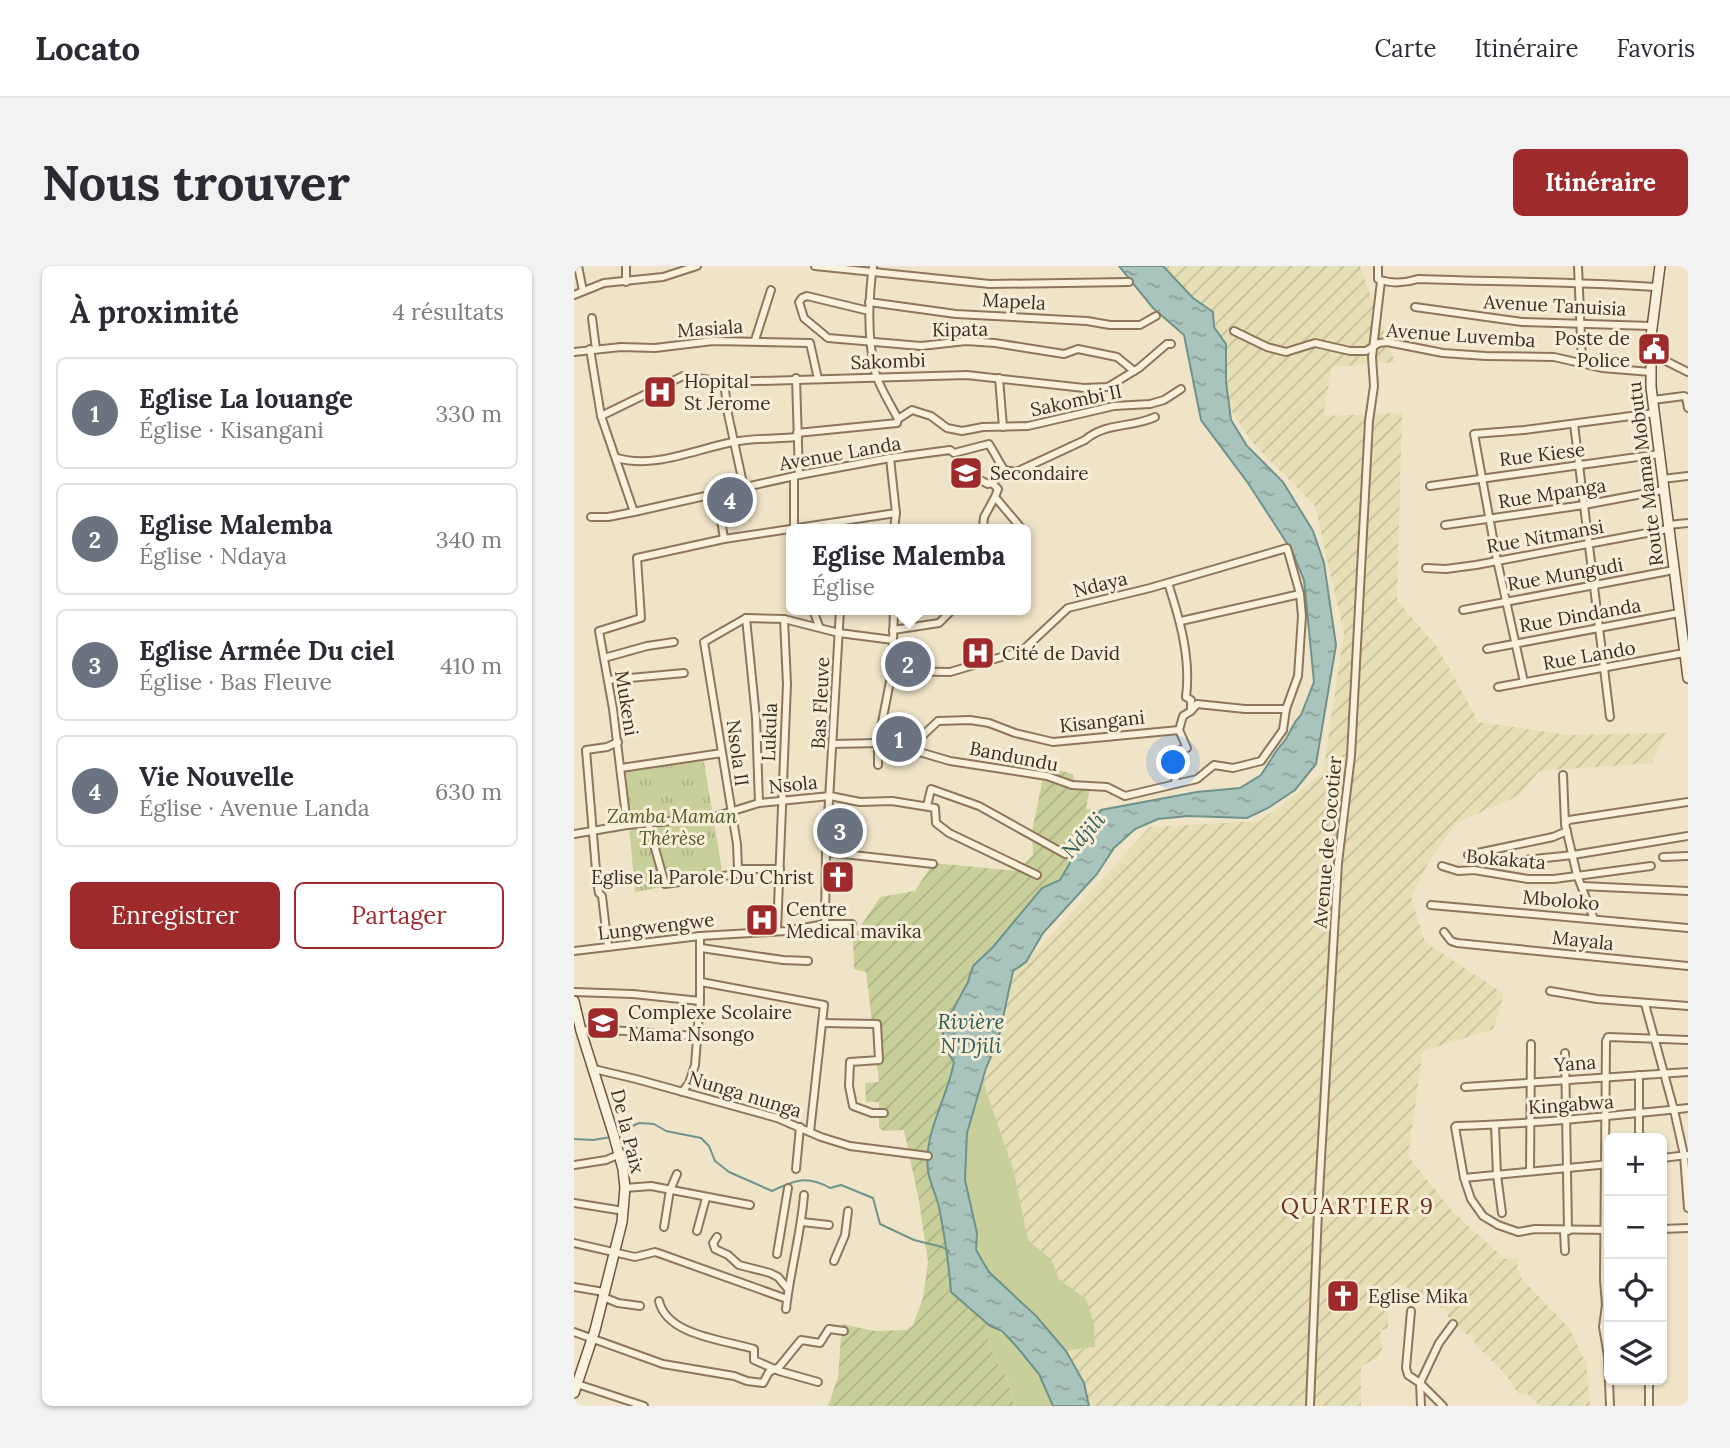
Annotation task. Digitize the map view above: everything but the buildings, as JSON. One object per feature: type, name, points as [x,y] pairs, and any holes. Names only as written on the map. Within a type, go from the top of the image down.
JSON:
[{"type":"street","points":[[578,266],[583,291]]},
{"type":"street","points":[[626,266],[626,282]]},
{"type":"street","points":[[574,295],[604,283],[663,277],[697,266]]},
{"type":"street","points":[[816,266],[990,284],[1129,282]]},
{"type":"street","name":"Avenue de Cocotier","points":[[1310,1406],[1338,863],[1351,756],[1369,421],[1374,386],[1372,369],[1381,281],[1377,276],[1378,266]]},
{"type":"street","points":[[1578,266],[1582,363]]},
{"type":"street","name":"Route Mama Mobutu","points":[[1660,266],[1651,326],[1651,372],[1663,490],[1688,678]]},
{"type":"street","points":[[617,458],[631,462],[677,456],[734,442],[898,421],[877,377],[870,341],[872,270]]},
{"type":"street","points":[[1381,281],[1578,281],[1656,287]]},
{"type":"street","points":[[755,340],[771,290]]},
{"type":"street","name":"Kipata","points":[[869,311],[807,296],[799,302],[804,318],[828,338],[921,346],[966,341],[985,342],[1064,354],[1078,349],[1117,357],[1134,371]]},
{"type":"street","name":"Mapela","points":[[869,302],[956,314],[1087,321],[1110,325],[1140,325],[1156,316]]},
{"type":"street","name":"Avenue Tanuisia","points":[[1415,307],[1522,322],[1651,326]]},
{"type":"street","points":[[592,318],[601,416],[634,513]]},
{"type":"street","name":"Avenue Luvemba","points":[[1234,331],[1267,347],[1286,352],[1315,343],[1350,351],[1366,351],[1387,342],[1443,353],[1554,357],[1628,372],[1651,372]]},
{"type":"street","name":"Masiala","points":[[574,352],[655,348],[713,341],[810,343],[818,379]]},
{"type":"street","name":"Sakombi","points":[[601,416],[679,377],[724,382],[967,375],[1084,388],[1108,387],[1134,371],[1167,344],[1171,344]]},
{"type":"street","points":[[1650,353],[1688,372]]},
{"type":"street","points":[[794,524],[798,435],[796,378]]},
{"type":"street","points":[[999,378],[1003,426]]},
{"type":"street","points":[[724,382],[744,488]]},
{"type":"street","name":"Sakombi II","points":[[898,421],[912,410],[931,416],[947,428],[962,431],[1028,426],[1114,405],[1150,404],[1164,400],[1181,389]]},
{"type":"street","points":[[1653,400],[1684,396],[1688,408]]},
{"type":"street","points":[[1524,682],[1473,437],[1477,433],[1524,430],[1654,413]]},
{"type":"street","points":[[978,479],[992,483],[1004,470],[1016,472],[1086,440],[1094,432],[1114,425],[1142,423],[1155,417]]},
{"type":"street","points":[[1574,424],[1610,717]]},
{"type":"street","name":"Avenue Landa","points":[[591,517],[634,513],[717,493],[890,458],[950,450],[954,453],[989,444],[1004,470]]},
{"type":"street","name":"Rue Kiese","points":[[1430,486],[1659,454]]},
{"type":"street","points":[[890,458],[896,513],[895,524]]},
{"type":"street","points":[[1662,480],[1688,476]]},
{"type":"street","points":[[983,524],[984,517],[998,489],[992,483]]},
{"type":"street","name":"Rue Mpanga","points":[[1445,525],[1584,505],[1663,490]]},
{"type":"street","points":[[717,493],[724,539],[786,529]]},
{"type":"street","points":[[995,497],[1018,524]]},
{"type":"street","points":[[822,524],[896,513]]},
{"type":"street","name":"Rue Nitmansi","points":[[1426,568],[1446,569],[1589,544],[1688,523]]},
{"type":"street","name":"Mukeni","points":[[627,825],[618,742],[599,631],[641,618],[637,558],[724,539]]},
{"type":"street","name":"Ndaya","points":[[892,671],[950,672],[1021,651],[1068,608],[1168,583],[1287,548],[1300,594]]},
{"type":"street","name":"Rue Mungudi","points":[[1462,610],[1674,570]]},
{"type":"street","points":[[1168,583],[1181,621],[1188,678],[1186,697],[1191,700],[1191,711]]},
{"type":"street","points":[[1181,621],[1300,594],[1302,616],[1298,676],[1286,709],[1283,730],[1261,761],[1233,768],[1214,765],[1197,779],[1175,783],[1179,750],[1187,748],[1179,730],[1183,716],[1197,704],[1245,709],[1286,709]]},
{"type":"street","name":"Rue Dindanda","points":[[1487,649],[1679,613]]},
{"type":"street","points":[[815,615],[819,626]]},
{"type":"street","name":"Bas Fleuve","points":[[825,924],[826,852],[840,615]]},
{"type":"street","points":[[877,765],[877,743],[892,671],[894,615]]},
{"type":"street","points":[[893,631],[939,624],[947,615]]},
{"type":"street","points":[[759,803],[746,618],[784,619],[839,633],[893,640]]},
{"type":"street","name":"Nsola II","points":[[738,869],[737,844],[704,642],[746,618]]},
{"type":"street","name":"Lukula","points":[[777,931],[787,684],[784,619]]},
{"type":"street","points":[[604,658],[647,646],[674,642]]},
{"type":"street","name":"Rue Lando","points":[[1498,687],[1684,653]]},
{"type":"street","points":[[608,680],[684,673]]},
{"type":"street","name":"Kisangani","points":[[896,750],[917,741],[938,721],[970,720],[989,723],[1015,733],[1053,742],[1179,730]]},
{"type":"street","points":[[608,947],[602,896],[598,893],[586,750],[607,747],[618,742]]},
{"type":"street","points":[[833,744],[877,743],[896,750]]},
{"type":"street","name":"Bandundu","points":[[896,750],[916,751],[950,761],[1038,774],[1072,785],[1107,788],[1125,796],[1175,783]]},
{"type":"street","points":[[621,768],[722,753]]},
{"type":"street","points":[[1563,775],[1566,828],[1577,875],[1594,919]]},
{"type":"street","points":[[1037,874],[949,833],[936,823],[935,808],[927,806],[931,789],[979,806],[1065,854]]},
{"type":"street","name":"Nsola","points":[[574,834],[627,825],[704,820],[759,803],[830,796],[860,802],[892,800],[927,806]]},
{"type":"street","points":[[1468,855],[1553,838],[1566,828],[1569,820],[1688,802]]},
{"type":"street","points":[[648,823],[665,884],[737,874],[738,869],[780,869]]},
{"type":"street","points":[[1506,862],[1573,855],[1688,836]]},
{"type":"street","points":[[826,852],[933,864]]},
{"type":"street","points":[[1664,857],[1688,856]]},
{"type":"street","name":"Bokakata","points":[[1442,866],[1458,871],[1474,870],[1528,879],[1554,879],[1651,866]]},
{"type":"street","points":[[1582,886],[1688,891]]},
{"type":"street","name":"Mboloko","points":[[1432,905],[1688,928]]},
{"type":"street","name":"Lungwengwe","points":[[574,951],[700,936],[808,929],[825,924],[852,924]]},
{"type":"street","name":"Mayala","points":[[1444,932],[1451,941],[1688,966]]},
{"type":"street","points":[[682,1091],[689,1083],[695,1067],[701,982],[700,936]]},
{"type":"street","points":[[701,948],[808,961]]},
{"type":"street","points":[[701,982],[823,1005],[810,1132]]},
{"type":"street","points":[[1550,991],[1597,999],[1688,1006]]},
{"type":"street","points":[[574,992],[633,994],[700,1001]]},
{"type":"street","name":"De la Paix","points":[[574,1001],[625,1188],[624,1211],[614,1253],[593,1337],[576,1384]]},
{"type":"street","points":[[1645,1004],[1686,1155],[1688,1208]]},
{"type":"street","points":[[822,1023],[877,1024],[878,1060],[850,1062],[849,1086],[853,1107],[884,1114]]},
{"type":"street","points":[[581,1031],[596,1029],[696,1036]]},
{"type":"street","points":[[1606,1133],[1607,1038],[1688,1040]]},
{"type":"street","points":[[1531,1044],[1531,1171]]},
{"type":"street","points":[[1564,1053],[1567,1119],[1565,1251]]},
{"type":"street","name":"Nunga nunga","points":[[594,1069],[777,1118],[850,1146],[928,1156]]},
{"type":"street","name":"Yana","points":[[1465,1087],[1688,1072]]},
{"type":"street","points":[[1639,1075],[1639,1133]]},
{"type":"street","name":"Kingabwa","points":[[1464,1178],[1456,1126],[1640,1115],[1688,1108]]},
{"type":"street","points":[[1495,1125],[1502,1213]]},
{"type":"street","points":[[796,1169],[800,1127]]},
{"type":"street","points":[[574,1165],[606,1160],[618,1155]]},
{"type":"street","points":[[1667,1157],[1686,1155]]},
{"type":"street","points":[[1604,1164],[1464,1178],[1471,1199],[1483,1216],[1497,1226],[1518,1232],[1604,1231]]},
{"type":"street","points":[[664,1227],[670,1190],[677,1174]]},
{"type":"street","points":[[625,1188],[651,1186],[750,1205]]},
{"type":"street","points":[[777,1254],[788,1188]]},
{"type":"street","points":[[786,1309],[802,1222],[804,1195]]},
{"type":"street","points":[[697,1231],[706,1198]]},
{"type":"street","points":[[574,1203],[624,1211]]},
{"type":"street","points":[[834,1262],[845,1235],[848,1211]]},
{"type":"street","points":[[802,1222],[829,1225]]},
{"type":"street","points":[[1667,1229],[1688,1228]]},
{"type":"street","points":[[717,1237],[713,1243],[718,1251],[742,1266],[775,1276],[788,1289]]},
{"type":"street","points":[[574,1243],[640,1258],[655,1252],[787,1299]]},
{"type":"street","points":[[1605,1259],[1606,1305],[1603,1327],[1608,1356],[1610,1406]]},
{"type":"street","points":[[574,1287],[603,1295],[618,1303],[640,1306]]},
{"type":"street","points":[[659,1301],[661,1310],[677,1325],[714,1340],[754,1349],[754,1360],[818,1382]]},
{"type":"street","points":[[1411,1311],[1406,1368],[1408,1375],[1443,1406]]},
{"type":"street","points":[[1421,1406],[1420,1383],[1439,1343],[1453,1324]]},
{"type":"street","points":[[574,1332],[663,1364],[763,1383],[801,1339],[820,1343],[829,1329],[844,1331]]},
{"type":"street","points":[[576,1384],[622,1403],[644,1406]]},
{"type":"street","points":[[1649,1385],[1649,1405]]},
{"type":"shaded area","points":[[1163,266],[1360,266],[1395,362],[1332,367],[1323,416],[1402,413],[1397,600],[1437,647],[1479,722],[1568,735],[1666,733],[1652,763],[1539,771],[1518,796],[1456,823],[1428,863],[1411,897],[1425,942],[1504,994],[1493,1029],[1423,1051],[1408,1156],[1453,1212],[1505,1259],[1518,1258],[1517,1267],[1522,1279],[1569,1328],[1586,1363],[1590,1406],[1540,1406],[1528,1394],[1520,1396],[1504,1373],[1475,1344],[1472,1336],[1463,1333],[1449,1319],[1446,1311],[1418,1292],[1395,1283],[1387,1291],[1383,1307],[1388,1312],[1388,1329],[1380,1330],[1382,1349],[1378,1358],[1361,1366],[1361,1406],[1089,1406],[1084,1383],[1066,1351],[1095,1347],[1087,1300],[1059,1279],[1051,1259],[1028,1240],[1014,1172],[983,1081],[998,1041],[1013,971],[1026,962],[1150,827],[1260,821],[1323,773],[1344,633],[1315,506],[1253,443],[1227,404],[1226,344],[1214,327],[1213,312],[1193,298]]},
{"type":"green space","name":"Zamba Maman Thérèse","points":[[703,756],[723,876],[635,892],[624,769]]},
{"type":"green space","points":[[1055,769],[1073,774],[1074,780],[1091,783],[1086,809],[1101,810],[1060,880],[1042,888],[993,947],[973,966],[968,982],[953,1007],[942,1044],[954,1061],[932,1129],[927,1157],[929,1176],[942,1222],[951,1292],[990,1326],[988,1344],[1008,1381],[1014,1406],[828,1406],[838,1377],[842,1324],[874,1331],[906,1330],[913,1325],[923,1298],[928,1262],[904,1130],[884,1131],[879,1128],[879,1102],[866,1102],[865,1083],[879,1082],[866,972],[854,969],[853,938],[880,897],[915,891],[933,863],[1017,871],[1033,855],[1032,831],[1043,778]]},
{"type":"green space","points":[[983,1081],[1014,1172],[1028,1240],[1051,1259],[1059,1279],[1087,1300],[1094,1325],[1095,1347],[1066,1351],[1037,1317],[989,1272],[976,1250],[977,1233],[965,1180],[965,1161],[967,1133]]},
{"type":"green space","points":[[990,1326],[1010,1339],[1029,1360],[1044,1384],[1053,1406],[1014,1406],[1008,1381],[988,1344]]},
{"type":"water","name":"Rivière N'Djili","points":[[1119,266],[1163,266],[1193,298],[1213,312],[1214,327],[1226,344],[1226,382],[1231,420],[1247,446],[1283,482],[1313,531],[1324,563],[1336,645],[1316,764],[1295,790],[1247,818],[1188,816],[1158,819],[1135,829],[1114,848],[1097,874],[1043,933],[1026,962],[1013,971],[998,1041],[986,1068],[967,1133],[965,1180],[977,1233],[976,1250],[989,1272],[1037,1317],[1066,1351],[1084,1383],[1089,1406],[1053,1406],[1039,1374],[1017,1347],[1002,1331],[990,1326],[951,1292],[942,1222],[929,1176],[927,1157],[932,1129],[954,1062],[942,1044],[944,1026],[968,982],[973,966],[993,947],[1042,888],[1060,880],[1101,810],[1197,792],[1240,788],[1261,775],[1301,715],[1314,682],[1304,580],[1292,551],[1248,483],[1201,420],[1184,335],[1153,308]]},
{"type":"waterway","points":[[616,1134],[639,1123],[654,1124],[666,1131],[701,1138],[709,1146],[715,1161],[729,1172],[772,1191],[801,1180],[814,1181],[830,1188],[841,1185],[873,1198],[880,1224],[914,1240],[949,1251]]},
{"type":"waterway","points":[[574,1139],[611,1137]]},
{"type":"place","name":"Poste de Police","points":[[1654,349]]},
{"type":"place","name":"Hopital St Jerome","points":[[660,392]]},
{"type":"place","name":"Secondaire","points":[[966,473]]},
{"type":"place","name":"Vie Nouvelle","points":[[730,500]]},
{"type":"place","name":"Cité de David","points":[[978,653]]},
{"type":"place","name":"Eglise Malemba","points":[[908,664]]},
{"type":"place","name":"Eglise La louange","points":[[899,739]]},
{"type":"place","name":"Eglise Armée Du ciel","points":[[840,831]]},
{"type":"place","name":"Eglise la Parole Du Christ","points":[[838,877]]},
{"type":"place","name":"Centre Medical mavika","points":[[762,920]]},
{"type":"place","name":"Complexe Scolaire Mama Nsongo","points":[[603,1023]]},
{"type":"place","name":"Eglise Mika","points":[[1343,1296]]},
{"type":"district","name":"QUARTIER 9","points":[[1358,1205]]},
{"type":"water label","name":"Ndjili","points":[[1083,835]]}]
